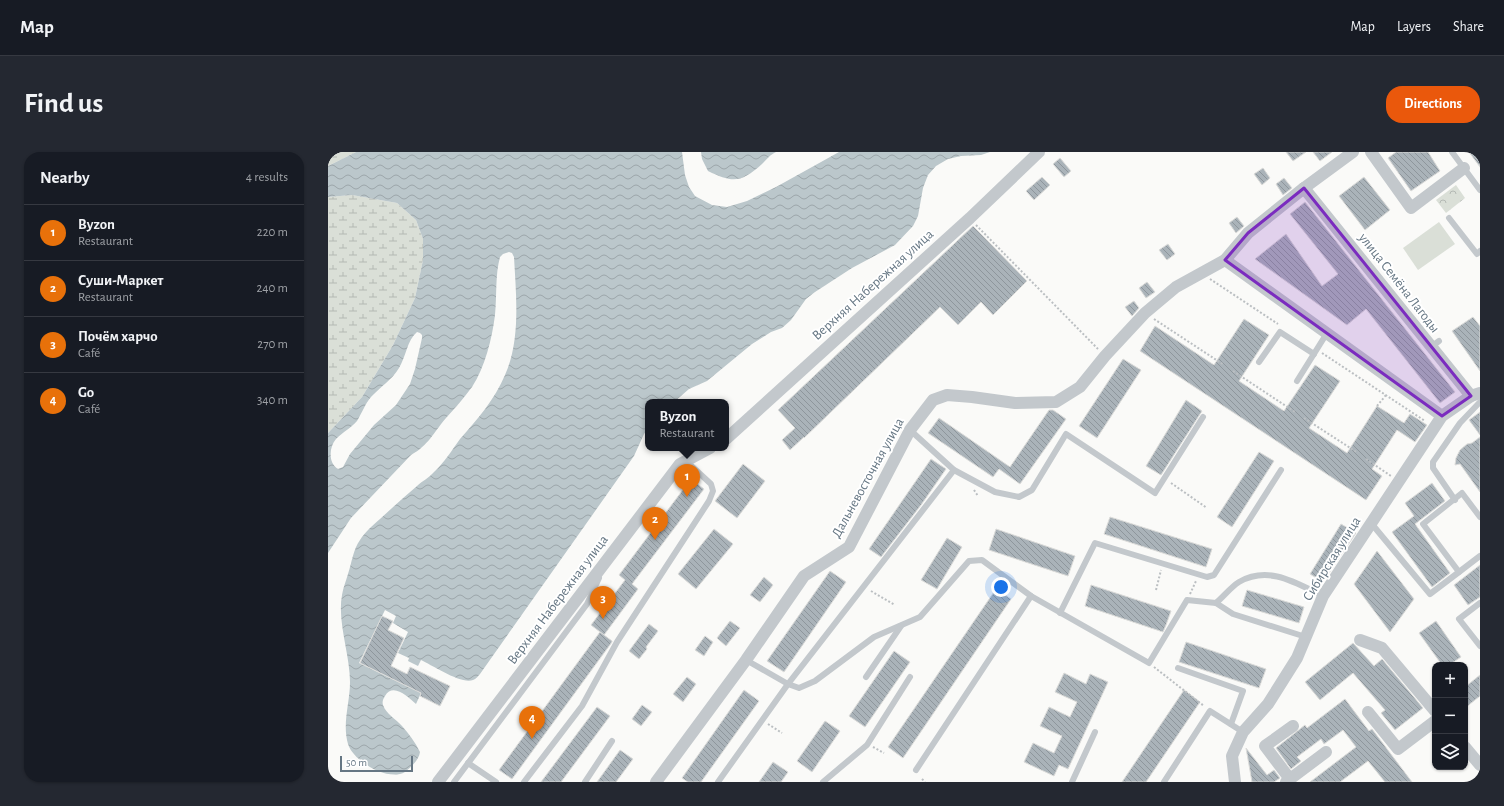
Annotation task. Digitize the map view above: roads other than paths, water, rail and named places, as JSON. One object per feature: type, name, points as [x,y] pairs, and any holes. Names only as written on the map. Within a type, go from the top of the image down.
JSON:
[{"type":"street","name":"Верхняя Набережная улица","points":[[729,436],[970,218],[1039,152]]},
{"type":"street","name":"Дальневосточная улица","points":[[656,782],[746,660],[804,576],[850,547],[910,430],[932,400],[947,395],[1015,403],[1056,402],[1080,387],[1104,356],[1145,313],[1176,287],[1225,260],[1248,233],[1304,188],[1353,152]]},
{"type":"street","points":[[1371,152],[1411,208],[1464,168]]},
{"type":"street","name":"улица Семёна Лагоды","points":[[1304,188],[1435,344],[1477,397]]},
{"type":"street","points":[[1225,260],[1442,416]]},
{"type":"street","name":"Сибирская улица","points":[[1235,782],[1232,756],[1243,732],[1268,704],[1297,658],[1323,596],[1442,416],[1477,397]]},
{"type":"street","name":"Верхняя Набережная улица","points":[[438,782],[680,464],[704,451]]},
{"type":"street","points":[[1360,640],[1382,648],[1432,707]]},
{"type":"street","points":[[1368,712],[1398,749],[1432,723]]},
{"type":"street","points":[[1293,726],[1266,746],[1288,781],[1326,752]]},
{"type":"street","points":[[1468,750],[1480,763]]},
{"type":"lane","points":[[1452,152],[1480,190]]},
{"type":"lane","points":[[1449,218],[1477,254],[1480,251]]},
{"type":"lane","points":[[1259,362],[1280,332],[1314,354]]},
{"type":"lane","points":[[1297,381],[1327,333]]},
{"type":"lane","points":[[1455,500],[1433,468],[1433,462],[1477,397]]},
{"type":"lane","points":[[910,430],[954,470],[995,492],[1019,497],[1032,490],[1066,434],[1155,493],[1203,418]]},
{"type":"lane","points":[[524,782],[582,706],[617,642],[709,501],[713,491],[711,484],[686,461]]},
{"type":"lane","points":[[718,782],[788,684],[954,470]]},
{"type":"lane","points":[[1060,613],[1095,543],[1207,577],[1214,575],[1281,470]]},
{"type":"lane","points":[[1459,572],[1423,524],[1462,494],[1480,517]]},
{"type":"lane","points":[[1371,523],[1430,594],[1480,556]]},
{"type":"lane","points":[[746,660],[788,684],[799,688],[815,682],[874,637],[920,617],[969,561],[982,560],[1031,596],[1149,663],[1188,600],[1216,603],[1233,614],[1306,637]]},
{"type":"lane","points":[[454,782],[587,604],[606,561]]},
{"type":"lane","points":[[1216,603],[1239,582],[1262,574],[1286,578],[1323,596]]},
{"type":"lane","points":[[916,770],[1031,596]]},
{"type":"lane","points":[[1480,603],[1459,619],[1480,646]]},
{"type":"lane","points":[[866,677],[902,624]]},
{"type":"lane","points":[[1178,668],[1243,691],[1231,724]]},
{"type":"lane","points":[[823,782],[867,745],[910,677]]},
{"type":"lane","points":[[1164,782],[1210,711],[1243,732]]},
{"type":"lane","points":[[1072,782],[1094,732]]},
{"type":"lane","points":[[584,782],[612,741]]},
{"type":"lane","points":[[468,763],[496,782]]},
{"type":"water","points":[[356,152],[682,152],[685,175],[689,187],[695,196],[712,205],[727,207],[747,201],[776,187],[839,152],[990,152],[981,155],[961,156],[948,159],[936,166],[928,175],[923,188],[918,216],[913,226],[895,245],[852,268],[815,292],[806,299],[791,320],[782,328],[771,332],[752,344],[707,381],[689,389],[677,399],[645,399],[645,433],[634,456],[475,679],[468,681],[462,680],[421,660],[418,666],[408,661],[409,658],[398,653],[408,632],[393,623],[396,616],[385,610],[359,663],[421,693],[416,704],[400,692],[392,690],[388,692],[383,700],[383,705],[386,711],[405,729],[420,752],[418,758],[412,766],[405,772],[398,774],[381,772],[372,768],[357,757],[348,744],[346,736],[346,721],[350,682],[341,616],[342,592],[354,552],[362,537],[441,465],[485,409],[501,384],[510,361],[515,332],[516,302],[514,257],[512,253],[509,252],[500,257],[497,271],[495,315],[492,334],[481,371],[472,387],[427,443],[411,455],[351,518],[328,553],[328,433],[362,397],[393,345],[415,298],[423,260],[423,239],[416,220],[397,203],[352,195],[328,197],[328,166]],"holes":[[[417,332],[422,335],[415,369],[410,384],[396,405],[374,425],[350,454],[343,467],[338,469],[332,463],[331,459],[331,450],[334,442],[357,421],[371,397],[396,372],[414,335]]]},
{"type":"water","points":[[701,152],[776,152],[748,175],[742,178],[731,179],[724,178],[708,171],[702,159]]},
{"type":"place","name":"Byzon","points":[[687,497]]},
{"type":"place","name":"Суши-Маркет","points":[[655,540]]},
{"type":"place","name":"Почём харчо","points":[[603,619]]},
{"type":"place","name":"Go","points":[[532,739]]}]
